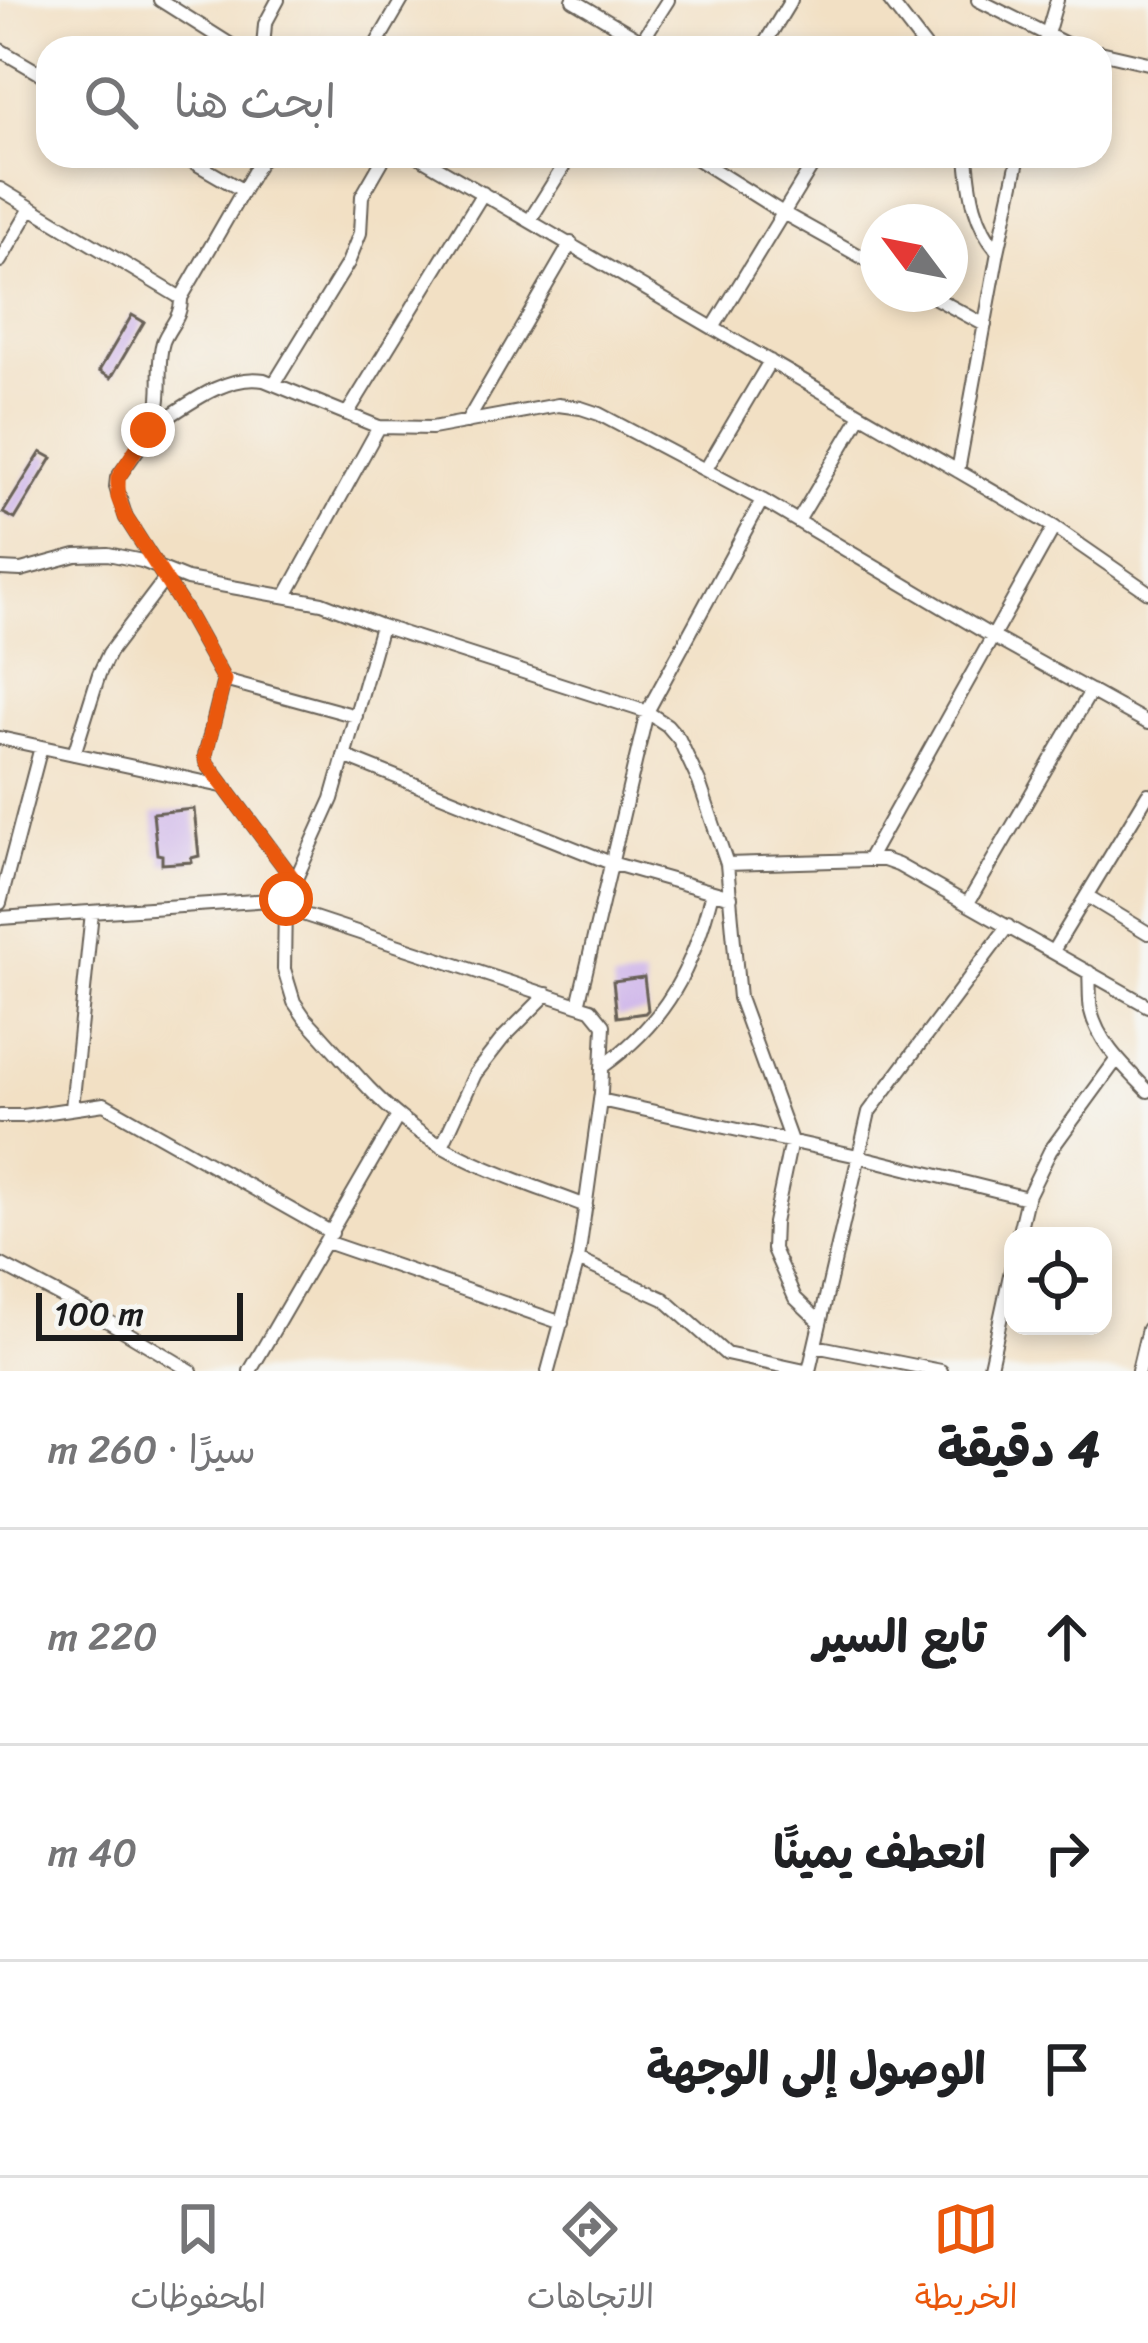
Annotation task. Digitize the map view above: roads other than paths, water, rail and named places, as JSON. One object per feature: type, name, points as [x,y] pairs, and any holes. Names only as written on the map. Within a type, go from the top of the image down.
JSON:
[{"type":"street","points":[[160,0],[217,36]]},
{"type":"street","points":[[262,36],[278,0]]},
{"type":"street","points":[[381,36],[402,0]]},
{"type":"street","points":[[573,0],[627,36]]},
{"type":"street","points":[[646,36],[668,0]]},
{"type":"street","points":[[769,36],[791,0]]},
{"type":"street","points":[[890,0],[917,36]]},
{"type":"street","points":[[978,0],[1036,36]]},
{"type":"street","points":[[1046,36],[1057,0]]},
{"type":"street","points":[[0,50],[36,71]]},
{"type":"street","points":[[1112,55],[1148,64]]},
{"type":"street","points":[[204,168],[242,190]]},
{"type":"street","points":[[256,168],[181,298],[178,318],[161,350],[157,410],[116,487],[126,518],[224,680],[205,757],[294,880]]},
{"type":"street","points":[[274,384],[348,263],[360,232],[362,196],[378,168]]},
{"type":"street","points":[[439,168],[1054,526],[1148,592]]},
{"type":"street","points":[[530,220],[562,168]]},
{"type":"street","points":[[712,168],[860,256]]},
{"type":"street","points":[[713,328],[811,168]]},
{"type":"street","points":[[968,168],[976,216],[998,252]]},
{"type":"street","points":[[958,471],[1016,168]]},
{"type":"street","points":[[0,189],[181,298]]},
{"type":"street","points":[[346,414],[483,193]]},
{"type":"street","points":[[0,261],[31,208]]},
{"type":"street","points":[[467,422],[572,243]]},
{"type":"street","points":[[961,312],[985,325]]},
{"type":"street","points":[[706,470],[770,361]]},
{"type":"street","points":[[148,430],[231,380],[249,377],[379,427],[432,428],[558,405],[581,408],[647,437],[762,500],[1148,723]]},
{"type":"street","points":[[798,521],[861,415]]},
{"type":"street","points":[[286,596],[379,427]]},
{"type":"street","points":[[578,1004],[647,712],[762,500]]},
{"type":"street","points":[[868,860],[1054,526]]},
{"type":"street","points":[[0,569],[21,570],[76,555],[108,554],[142,561],[162,574],[343,608],[381,626],[647,712],[667,725],[699,782],[728,864],[742,1010],[791,1142],[773,1250],[795,1298],[820,1322]]},
{"type":"street","points":[[74,754],[99,674],[162,574]]},
{"type":"street","points":[[381,626],[332,800],[285,904],[284,969],[294,1002],[398,1116],[442,1146],[586,1206]]},
{"type":"street","points":[[224,680],[356,716]]},
{"type":"street","points":[[968,903],[1091,691]]},
{"type":"street","points":[[0,738],[224,786]]},
{"type":"street","points":[[0,903],[41,747]]},
{"type":"street","points":[[344,755],[611,863],[731,897]]},
{"type":"street","points":[[1054,951],[1148,794]]},
{"type":"street","points":[[728,864],[868,860],[898,865],[1148,1006]]},
{"type":"street","points":[[602,1067],[647,1031],[674,992],[703,930],[712,892]]},
{"type":"street","points":[[1087,896],[1148,933]]},
{"type":"street","points":[[0,918],[285,904],[591,1010],[604,1025],[599,1100],[578,1260],[548,1371]]},
{"type":"street","points":[[72,1108],[92,912]]},
{"type":"street","points":[[578,1260],[664,1299],[727,1354],[807,1371],[865,1123],[875,1101],[1007,926]]},
{"type":"street","points":[[1089,972],[1092,1014],[1117,1059],[1148,1091]]},
{"type":"street","points":[[442,1146],[475,1074],[503,1037],[547,994]]},
{"type":"street","points":[[1020,1227],[1027,1198],[1050,1151],[1117,1059]]},
{"type":"street","points":[[599,1100],[1027,1198]]},
{"type":"street","points":[[0,1116],[111,1106],[329,1237],[562,1323]]},
{"type":"street","points":[[250,1371],[398,1116]]},
{"type":"street","points":[[0,1264],[191,1371]]},
{"type":"street","points":[[989,1371],[1004,1302]]},
{"type":"street","points":[[1138,1371],[1148,1329]]},
{"type":"street","points":[[814,1346],[940,1371]]}]
